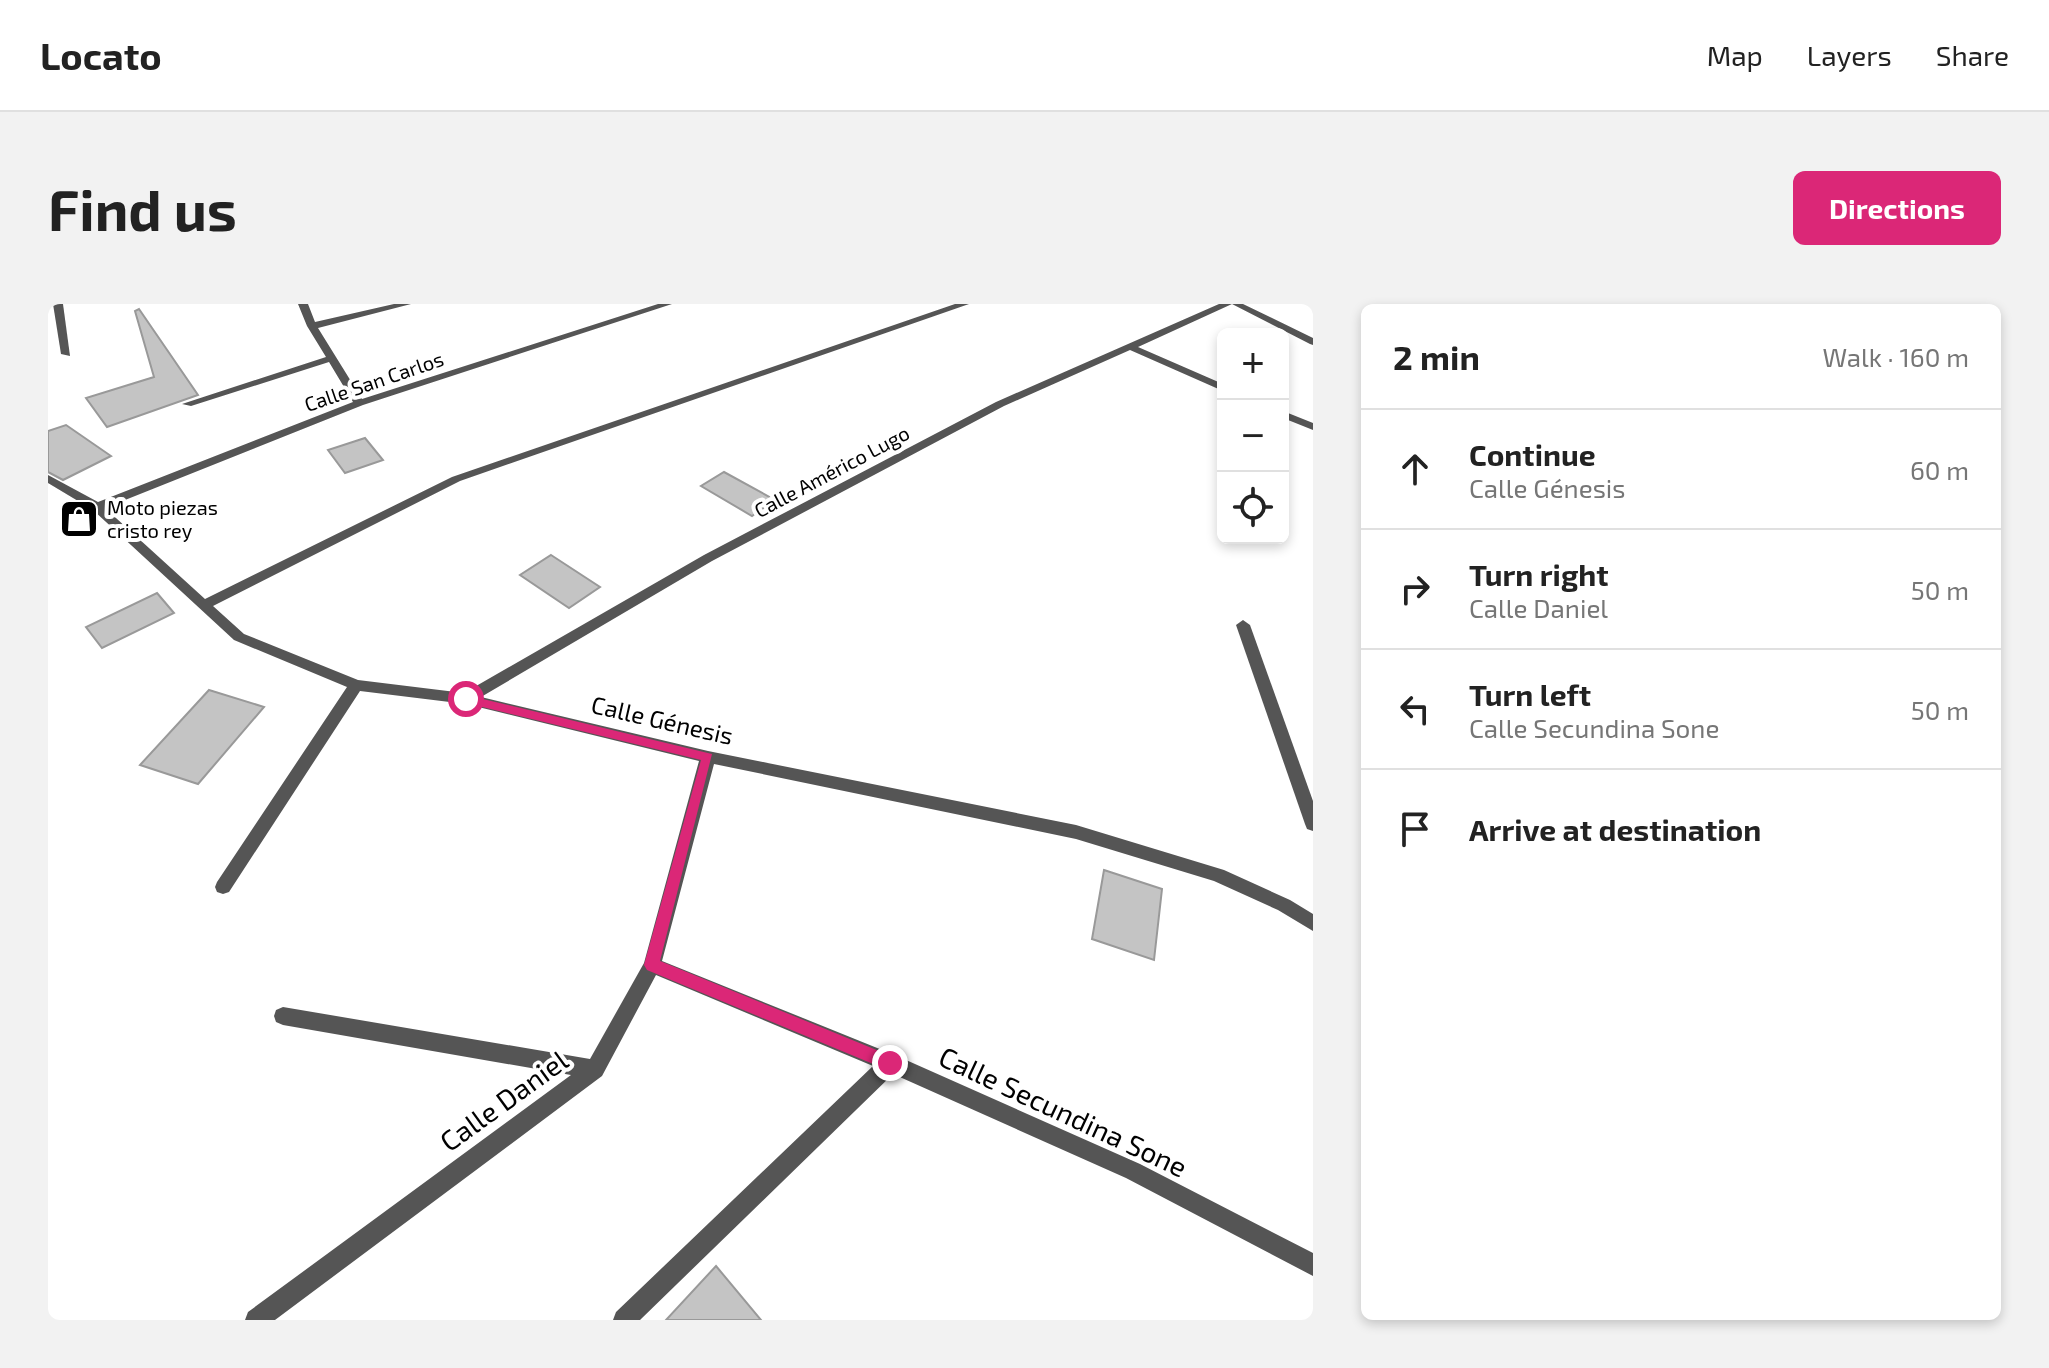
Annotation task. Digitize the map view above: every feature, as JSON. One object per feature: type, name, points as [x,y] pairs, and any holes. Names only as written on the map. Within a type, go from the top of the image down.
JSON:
[{"type":"street","points":[[58,304],[66,354]]},
{"type":"street","points":[[303,304],[312,326],[359,403]]},
{"type":"street","points":[[312,326],[406,304]]},
{"type":"street","name":"Calle San Carlos","points":[[97,507],[359,403],[667,304]]},
{"type":"street","points":[[204,605],[456,479],[964,304]]},
{"type":"street","name":"Calle Américo Lugo","points":[[466,699],[722,550],[1000,404],[1227,304]]},
{"type":"street","points":[[1236,304],[1313,342]]},
{"type":"street","points":[[1130,347],[1217,385]]},
{"type":"street","points":[[187,404],[332,358]]},
{"type":"street","points":[[1289,417],[1313,427]]},
{"type":"street","name":"Calle Génesis","points":[[48,478],[97,507],[239,637],[356,685],[466,699],[708,757],[1076,832],[1218,875],[1284,905],[1313,923]]},
{"type":"street","points":[[1243,625],[1313,824]]},
{"type":"street","points":[[223,887],[356,685]]},
{"type":"street","name":"Calle Daniel","points":[[256,1320],[595,1069],[652,965],[708,757]]},
{"type":"street","name":"Calle Secundina Sone","points":[[652,965],[890,1063],[1133,1171],[1313,1265]]},
{"type":"street","points":[[283,1016],[595,1069]]},
{"type":"street","points":[[624,1320],[890,1063]]},
{"type":"building","points":[[139,309],[198,395],[107,427],[86,398],[154,377],[135,311]]},
{"type":"building","points":[[66,425],[111,456],[63,480],[48,472],[48,431]]},
{"type":"building","points":[[365,438],[383,460],[345,473],[328,450]]},
{"type":"building","points":[[724,472],[775,500],[752,516],[701,486]]},
{"type":"building","points":[[551,555],[600,587],[569,608],[520,575]]},
{"type":"building","points":[[157,593],[174,613],[102,648],[86,627]]},
{"type":"building","points":[[209,690],[264,707],[198,784],[140,765]]},
{"type":"building","points":[[1104,870],[1162,889],[1154,960],[1092,939]]},
{"type":"building","points":[[716,1266],[761,1320],[666,1320]]},
{"type":"place","name":"Moto piezas cristo rey","points":[[79,519]]},
{"type":"route","points":[[466,699],[708,757],[652,965],[890,1063]]}]
